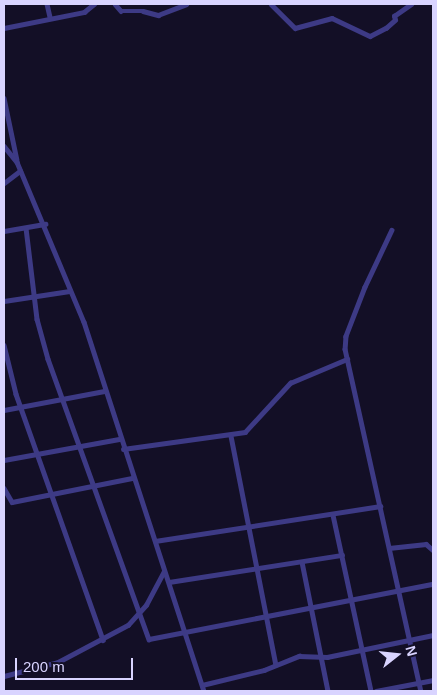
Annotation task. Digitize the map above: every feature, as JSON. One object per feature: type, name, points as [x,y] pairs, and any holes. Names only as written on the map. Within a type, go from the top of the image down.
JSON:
[{"type":"street","points":[[47,4],[50,17]]},
{"type":"street","points":[[4,28],[50,17],[84,12],[94,4]]},
{"type":"street","points":[[115,4],[121,10],[143,11],[158,15],[186,4]]},
{"type":"street","points":[[271,4],[295,28],[332,18],[370,36],[386,28],[394,20],[394,16],[411,4]]},
{"type":"street","points":[[4,98],[20,171],[45,224],[84,322],[132,478],[169,582],[203,689],[299,656],[320,656],[362,650],[433,635]]},
{"type":"street","points":[[4,146],[17,162]]},
{"type":"street","points":[[4,183],[20,171]]},
{"type":"street","points":[[4,231],[45,224]]},
{"type":"street","points":[[26,228],[34,296],[45,350],[138,615],[149,638],[267,618],[433,584]]},
{"type":"street","points":[[392,230],[346,336],[347,359],[421,691]]},
{"type":"street","points":[[4,301],[70,290]]},
{"type":"street","points":[[4,345],[8,371],[20,407],[103,640]]},
{"type":"street","points":[[123,449],[231,436],[249,430],[294,380],[347,359]]},
{"type":"street","points":[[4,410],[105,391]]},
{"type":"street","points":[[231,436],[276,665]]},
{"type":"street","points":[[4,460],[120,439]]},
{"type":"street","points":[[4,488],[12,502],[132,478]]},
{"type":"street","points":[[155,541],[334,515],[380,506]]},
{"type":"street","points":[[334,515],[371,691]]},
{"type":"street","points":[[389,548],[426,544],[433,550]]},
{"type":"street","points":[[169,582],[342,555]]},
{"type":"street","points":[[302,562],[328,691]]},
{"type":"street","points":[[4,676],[58,662],[103,640],[138,615],[164,570]]},
{"type":"street","points":[[376,691],[433,680]]}]
